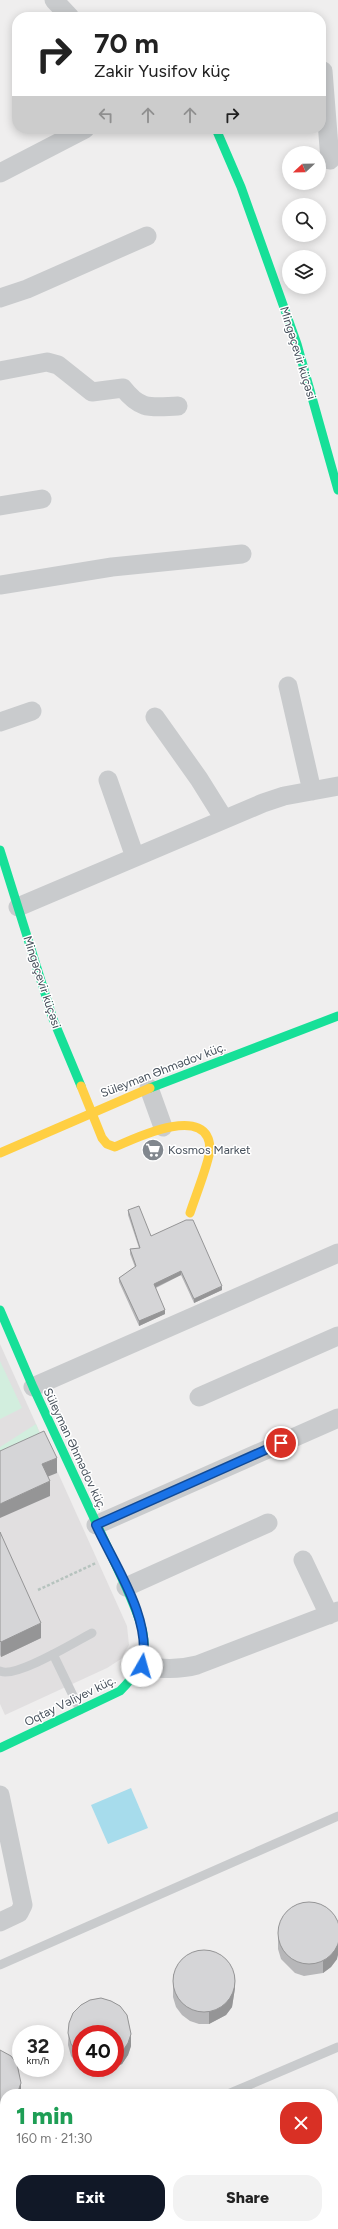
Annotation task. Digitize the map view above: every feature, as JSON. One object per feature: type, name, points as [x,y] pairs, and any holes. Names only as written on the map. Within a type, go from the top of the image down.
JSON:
[{"type":"street","points":[[54,0],[65,12]]},
{"type":"street","points":[[327,70],[330,160]]},
{"type":"street","points":[[0,172],[75,134]]},
{"type":"street","name":"Mingəçevir küçəsi","points":[[218,134],[241,187],[297,344],[338,490]]},
{"type":"street","points":[[0,298],[27,289],[147,236]]},
{"type":"street","points":[[0,371],[47,362],[58,365],[92,392],[123,388],[140,405],[153,407],[178,406]]},
{"type":"street","points":[[0,506],[42,500]]},
{"type":"street","points":[[0,586],[112,567],[242,554]]},
{"type":"street","points":[[288,686],[312,791]]},
{"type":"street","points":[[0,722],[32,711]]},
{"type":"street","points":[[155,717],[199,779],[224,819]]},
{"type":"street","points":[[108,780],[135,857]]},
{"type":"street","points":[[18,907],[224,819],[284,796],[338,786]]},
{"type":"street","name":"Mingəçevir küçəsi","points":[[0,850],[54,1019],[90,1112],[102,1138],[107,1144],[115,1147],[163,1127]]},
{"type":"street","name":"Süleyman Əhmədov küç.","points":[[0,1153],[90,1112],[149,1088],[338,1016]]},
{"type":"street","points":[[149,1088],[163,1127],[192,1125],[204,1132],[210,1142],[210,1150],[190,1213]]},
{"type":"street","points":[[33,1387],[338,1253]]},
{"type":"street","name":"Süleyman Əhmədov küç.","points":[[2,1321],[126,1587],[140,1621],[145,1653],[142,1666]]},
{"type":"street","points":[[199,1397],[338,1336]]},
{"type":"street","points":[[96,1525],[338,1418]]},
{"type":"street","points":[[126,1587],[268,1523]]},
{"type":"street","points":[[142,1666],[164,1670],[183,1669],[333,1613],[303,1560]]},
{"type":"street","name":"Oqtay Vəliyev küç.","points":[[0,1748],[80,1712],[120,1691],[132,1681],[142,1666]]},
{"type":"street","points":[[0,1795],[23,1905],[19,1913],[0,1922]]},
{"type":"lane","points":[[0,1671],[10,1673],[53,1654],[92,1633]]},
{"type":"lane","points":[[53,1654],[80,1712]]},
{"type":"lane","points":[[0,1965],[338,1816]]},
{"type":"lane","points":[[240,2089],[338,2047]]},
{"type":"path","points":[[38,1590],[111,1556]]},
{"type":"shaded area","points":[[0,1344],[127,1626],[129,1645],[121,1659],[107,1668],[5,1715],[0,1704]]},
{"type":"green space","points":[[0,1361],[22,1408],[0,1419]]},
{"type":"green space","points":[[36,1424],[44,1445],[0,1466],[0,1447]]},
{"type":"water","points":[[131,1788],[148,1828],[108,1844],[91,1805]]},
{"type":"building","points":[[139,1206],[151,1236],[186,1220],[193,1220],[222,1286],[194,1299],[181,1271],[154,1284],[165,1310],[139,1321],[119,1278],[136,1266],[130,1249],[140,1248],[128,1210]]},
{"type":"building","points":[[44,1431],[57,1458],[42,1464],[50,1481],[0,1504],[0,1451]]},
{"type":"building","points":[[0,1532],[41,1623],[1,1642],[0,1641]]},
{"type":"building","points":[[303,1903],[315,1903],[326,1907],[331,1911],[339,1927],[339,1939],[335,1950],[326,1959],[315,1963],[303,1963],[292,1959],[283,1950],[279,1939],[279,1927],[283,1916],[292,1907]]},
{"type":"building","points":[[204,1950],[216,1952],[226,1959],[233,1969],[235,1981],[233,1993],[226,2003],[216,2010],[204,2012],[192,2010],[182,2003],[175,1993],[173,1981],[175,1969],[182,1959],[192,1952]]},
{"type":"building","points":[[101,1998],[111,2001],[120,2006],[127,2015],[131,2034],[124,2049],[124,2025],[72,2025],[72,2045],[71,2044],[68,2033],[69,2023],[73,2013],[81,2005],[90,2000]]},
{"type":"building","points":[[0,2050],[12,2057],[12,2077],[20,2077],[21,2083],[19,2089],[0,2089]]},
{"type":"traffic: fast","points":[[218,134],[241,187],[297,344],[338,490]]},
{"type":"traffic: fast","points":[[0,850],[53,1019],[81,1086]]},
{"type":"traffic: fast","points":[[150,1088],[338,1016]]},
{"type":"traffic: fast","points":[[0,1310],[33,1387],[126,1587],[138,1616],[144,1641],[140,1665],[132,1678],[120,1691],[0,1748]]},
{"type":"traffic: slow","points":[[81,1086],[102,1138],[107,1144],[115,1147],[154,1131],[170,1127],[185,1126],[198,1128],[207,1135],[210,1149],[209,1154],[205,1171],[190,1213]]},
{"type":"traffic: slow","points":[[0,1153],[150,1088]]},
{"type":"place","name":"Kosmos Market","points":[[153,1150]]},
{"type":"route","points":[[142,1666],[145,1653],[140,1621],[126,1587],[96,1525],[281,1443]]}]
